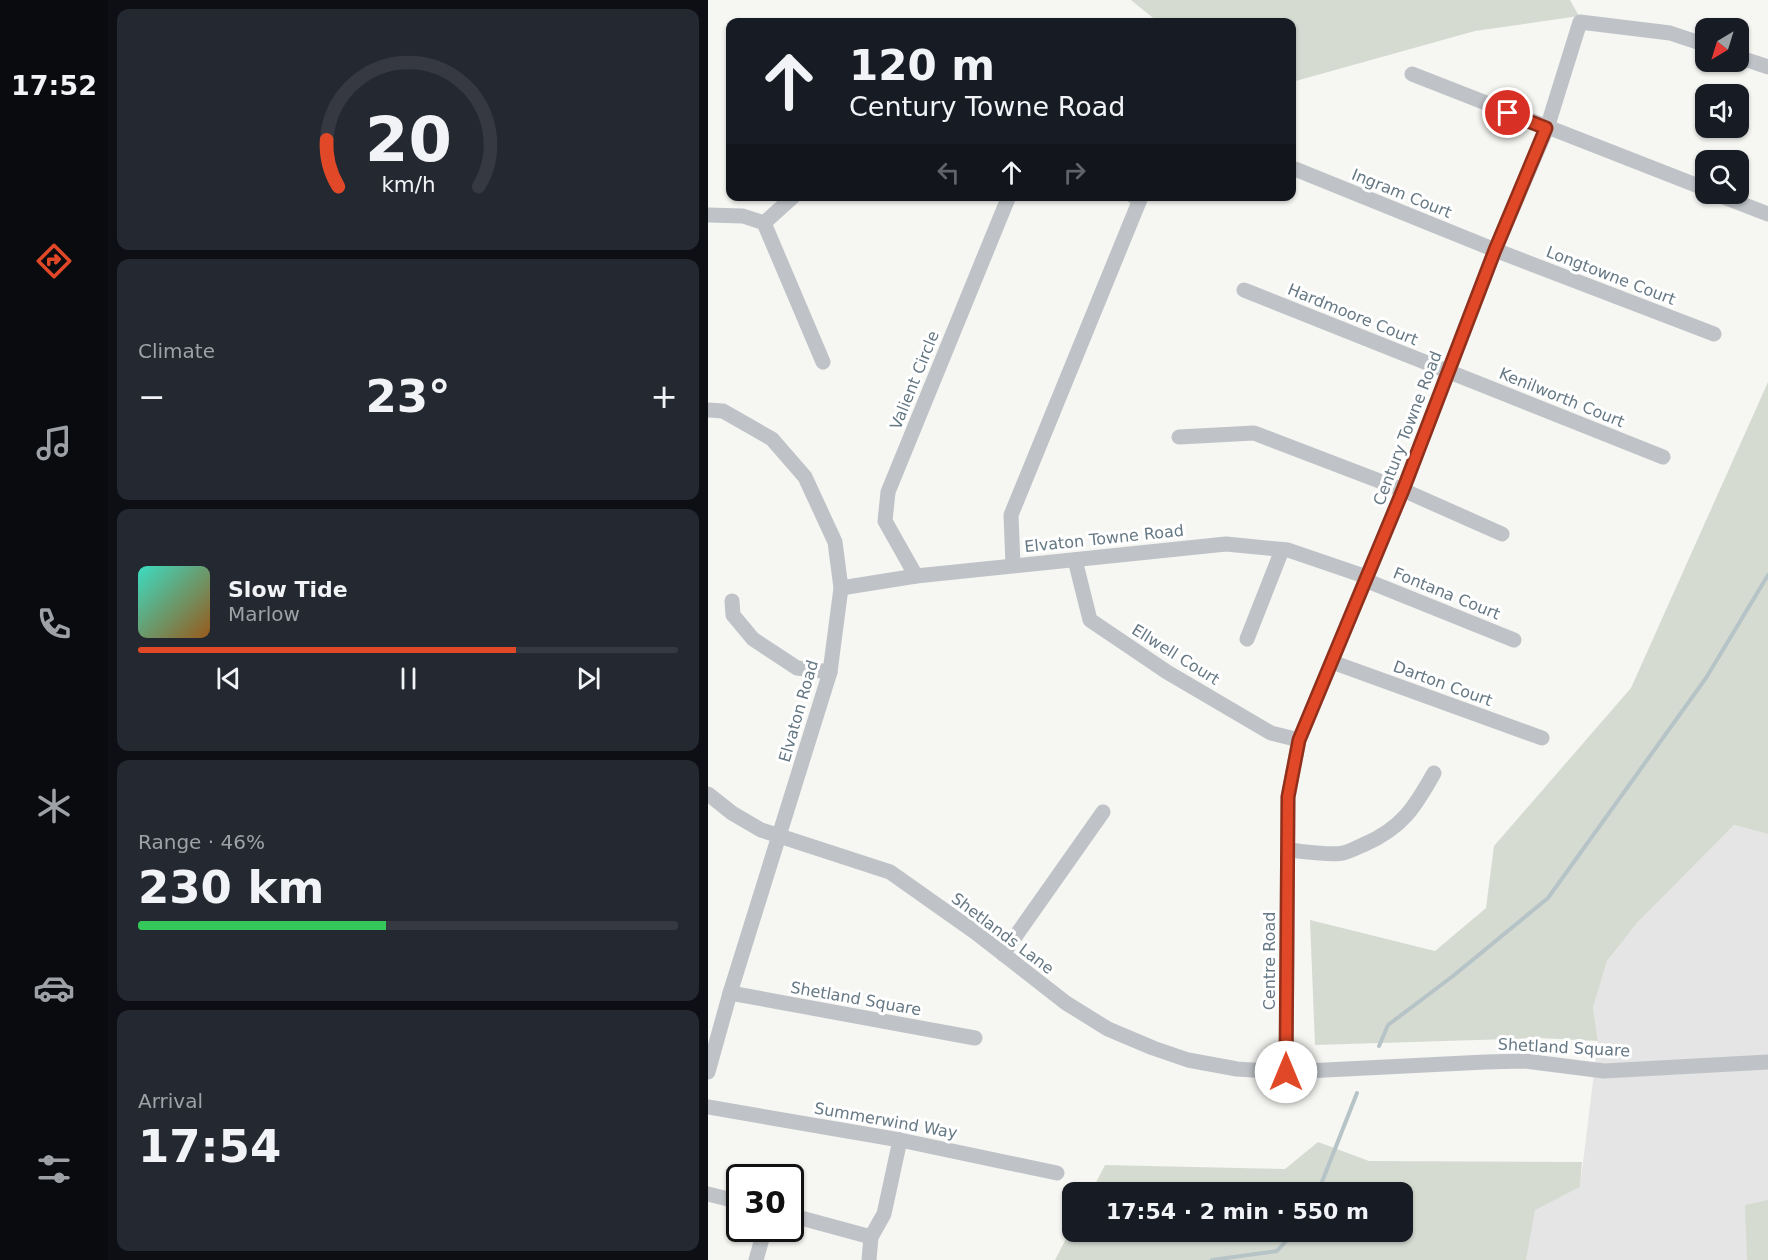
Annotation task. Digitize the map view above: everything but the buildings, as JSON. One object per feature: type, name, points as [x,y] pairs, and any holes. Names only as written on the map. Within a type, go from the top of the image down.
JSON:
[{"type":"street","name":"Century Towne Road","points":[[1288,850],[1288,797],[1299,740],[1403,490],[1495,250],[1546,128],[1580,22],[1670,33],[1695,41]]},
{"type":"street","points":[[1749,61],[1768,67]]},
{"type":"street","points":[[1412,74],[1695,185]]},
{"type":"street","name":"Ingram Court","points":[[1296,170],[1495,250]]},
{"type":"street","points":[[764,223],[788,201]]},
{"type":"street","name":"Valient Circle","points":[[916,576],[885,521],[888,492],[1007,201]]},
{"type":"street","points":[[1013,565],[1011,515],[1139,201]]},
{"type":"street","points":[[1742,204],[1768,214]]},
{"type":"street","points":[[708,215],[743,216],[764,223],[823,362]]},
{"type":"street","name":"Longtowne Court","points":[[1495,250],[1714,334]]},
{"type":"street","name":"Hardmoore Court","points":[[1244,290],[1448,371]]},
{"type":"street","name":"Kenilworth Court","points":[[1448,371],[1663,457]]},
{"type":"street","name":"Elvaton Road","points":[[708,410],[723,411],[772,439],[805,477],[835,542],[842,588],[830,672],[708,1071]]},
{"type":"street","points":[[1179,437],[1254,433],[1403,490],[1502,534]]},
{"type":"street","name":"Elvaton Towne Road","points":[[842,588],[916,576],[1226,544],[1282,549],[1366,579]]},
{"type":"street","points":[[1247,639],[1282,549]]},
{"type":"street","name":"Ellwell Court","points":[[1075,560],[1090,620],[1167,672],[1271,733],[1299,740]]},
{"type":"street","name":"Fontana Court","points":[[1366,579],[1514,640]]},
{"type":"street","points":[[732,601],[733,615],[753,639],[797,668],[830,672]]},
{"type":"street","name":"Darton Court","points":[[1332,662],[1542,738]]},
{"type":"street","points":[[1288,850],[1342,853],[1393,830],[1417,804],[1434,773]]},
{"type":"street","name":"Shetlands Lane","points":[[708,794],[732,813],[761,830],[890,872],[1066,1003],[1108,1029],[1152,1048],[1188,1060],[1227,1067],[1286,1072]]},
{"type":"street","points":[[1003,954],[1103,812]]},
{"type":"street","name":"Centre Road","points":[[1286,1072],[1288,850]]},
{"type":"street","name":"Shetland Square","points":[[730,993],[975,1038]]},
{"type":"street","name":"Shetland Square","points":[[1286,1072],[1525,1061],[1604,1071],[1768,1062]]},
{"type":"street","name":"Summerwind Way","points":[[708,1107],[900,1140],[1057,1173]]},
{"type":"street","points":[[869,1260],[871,1237],[884,1214],[900,1140]]},
{"type":"street","points":[[708,1194],[726,1198]]},
{"type":"street","points":[[804,1219],[871,1237]]},
{"type":"street","points":[[756,1260],[761,1242]]},
{"type":"shaded area","points":[[1131,0],[1570,0],[1579,16],[1475,31],[1296,81],[1296,18],[1153,18]]},
{"type":"shaded area","points":[[1768,382],[1768,834],[1734,825],[1637,923],[1607,961],[1593,1008],[1598,1041],[1540,1038],[1315,1045],[1310,920],[1435,951],[1486,908],[1494,846],[1631,688]]},
{"type":"shaded area","points":[[1734,825],[1768,834],[1768,1260],[1526,1260],[1534,1210],[1580,1187],[1598,1041],[1593,1008],[1607,961],[1637,923]]},
{"type":"shaded area","points":[[1318,1142],[1369,1161],[1582,1162],[1580,1187],[1535,1210],[1526,1260],[1055,1260],[1064,1242],[1413,1242],[1413,1182],[1096,1182],[1105,1165],[1285,1169]]},
{"type":"shaded area","points":[[1768,1200],[1768,1260],[1747,1260],[1745,1205]]},
{"type":"waterway","points":[[1379,1046],[1388,1025],[1453,976],[1548,898],[1706,678],[1768,575]]},
{"type":"waterway","points":[[1322,1182],[1357,1093]]},
{"type":"waterway","points":[[1212,1260],[1277,1251],[1285,1242]]},
{"type":"route","points":[[1286,1072],[1288,797],[1299,740],[1403,490],[1495,250],[1546,128],[1508,113]]}]
